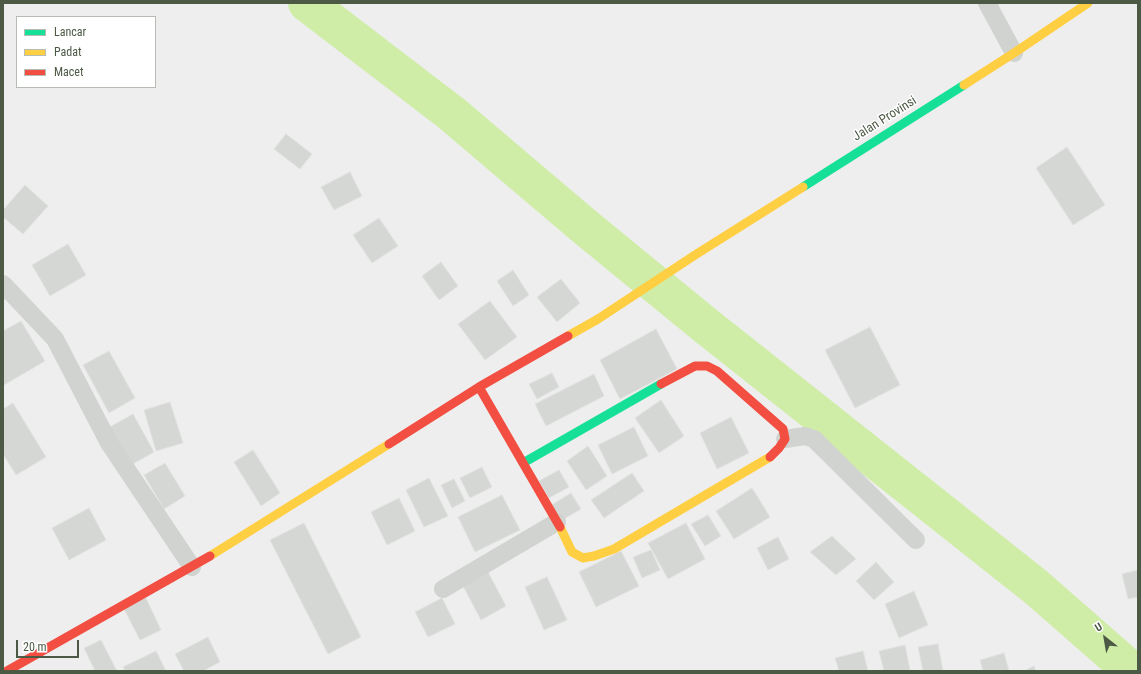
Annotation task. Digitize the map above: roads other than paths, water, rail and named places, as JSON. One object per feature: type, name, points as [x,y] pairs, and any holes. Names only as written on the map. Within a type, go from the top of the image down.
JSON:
[{"type":"main road","name":"Jalan Provinsi","points":[[7,671],[192,567],[479,387],[598,319],[695,255],[1014,53],[1088,3]]},
{"type":"main road","points":[[479,387],[557,522],[572,552],[583,558],[614,549],[771,456],[785,439],[783,429],[717,371],[707,366],[695,366],[523,463]]},
{"type":"street","points":[[987,3],[1014,53]]},
{"type":"street","points":[[3,284],[54,339],[109,443],[192,567]]},
{"type":"street","points":[[785,439],[805,436],[814,439],[916,540]]},
{"type":"street","points":[[443,589],[557,522]]},
{"type":"waterway","points":[[307,3],[451,113],[584,226],[705,325],[1036,587],[1132,671]]}]
